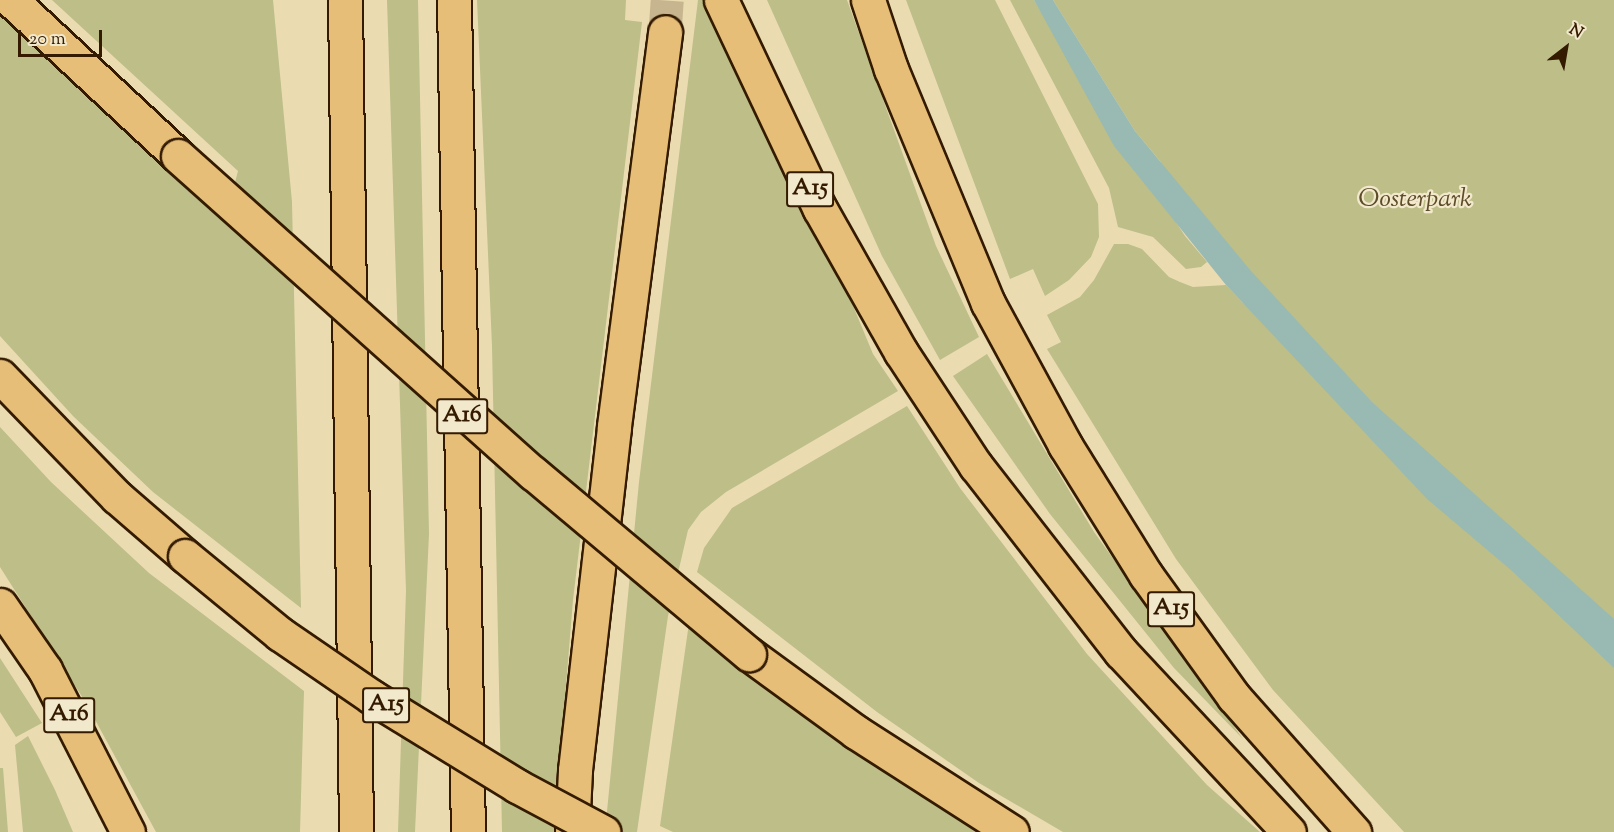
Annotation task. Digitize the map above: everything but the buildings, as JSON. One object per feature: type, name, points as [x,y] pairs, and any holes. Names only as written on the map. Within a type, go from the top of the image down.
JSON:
[{"type":"highway","points":[[11,0],[178,156],[533,473],[749,654],[856,732],[1012,832]]},
{"type":"highway","points":[[345,0],[356,832]]},
{"type":"highway","name":"A16","points":[[454,0],[468,832]]},
{"type":"highway","name":"A15","points":[[868,0],[904,101],[987,303],[1018,364],[1146,575],[1234,697],[1354,832]]},
{"type":"highway","name":"A15","points":[[725,10],[820,209],[901,352],[944,419],[1044,557],[1121,652],[1290,832]]},
{"type":"highway","points":[[572,832],[575,770],[614,426],[665,32]]},
{"type":"highway","name":"A15","points":[[0,376],[117,497],[280,634],[372,697],[517,786],[603,832]]},
{"type":"highway","name":"A16","points":[[0,605],[45,670],[128,832]]},
{"type":"green space","points":[[52,0],[273,0],[292,202],[301,608],[153,492],[73,416],[0,336],[0,3],[227,213],[238,171]]},
{"type":"green space","points":[[387,0],[418,0],[429,534],[415,832],[398,832],[406,591]]},
{"type":"green space","points":[[477,0],[626,0],[625,20],[642,22],[573,600],[554,832],[502,832],[492,346]]},
{"type":"green space","points":[[698,0],[706,0],[844,284],[873,354],[898,391],[726,492],[701,512],[688,530],[668,616],[637,832],[605,832],[639,482]]},
{"type":"green space","points":[[767,0],[847,0],[936,246],[979,337],[940,360],[882,256]]},
{"type":"green space","points":[[906,0],[995,0],[1098,204],[1099,237],[1091,257],[1069,280],[1045,296],[1033,269],[1010,279]]},
{"type":"green space","points":[[1010,0],[1034,0],[1070,61],[1185,236],[1207,262],[1201,267],[1186,269],[1153,237],[1118,227],[1109,188]]},
{"type":"green space","name":"Oosterpark","points":[[1053,0],[1614,0],[1614,832],[1404,832],[1273,690],[1176,559],[1047,349],[1061,342],[1047,315],[1080,297],[1094,280],[1114,244],[1128,244],[1142,249],[1169,277],[1193,287],[1226,285],[1244,304],[1160,161],[1135,131]]},
{"type":"green space","points":[[987,354],[1094,532],[1243,739],[1174,668],[1050,514],[953,376]]},
{"type":"green space","points":[[907,406],[960,488],[1087,654],[1207,785],[1260,832],[1063,832],[979,783],[877,712],[697,572],[704,548],[732,508]]},
{"type":"green space","points":[[0,427],[51,482],[149,573],[304,691],[300,832],[156,832],[86,703],[0,567]]},
{"type":"green space","points":[[690,616],[984,832],[673,832],[660,826]]},
{"type":"green space","points":[[0,658],[42,723],[16,737],[0,712]]},
{"type":"green space","points":[[28,736],[73,832],[23,832],[15,745]]},
{"type":"green space","points":[[0,768],[3,768],[8,832],[0,832]]},
{"type":"water","points":[[1034,0],[1053,0],[1135,131],[1251,271],[1372,402],[1614,619],[1614,668],[1511,570],[1427,499],[1226,285],[1114,146]]},
{"type":"tunnel","points":[[665,32],[667,0]]}]
